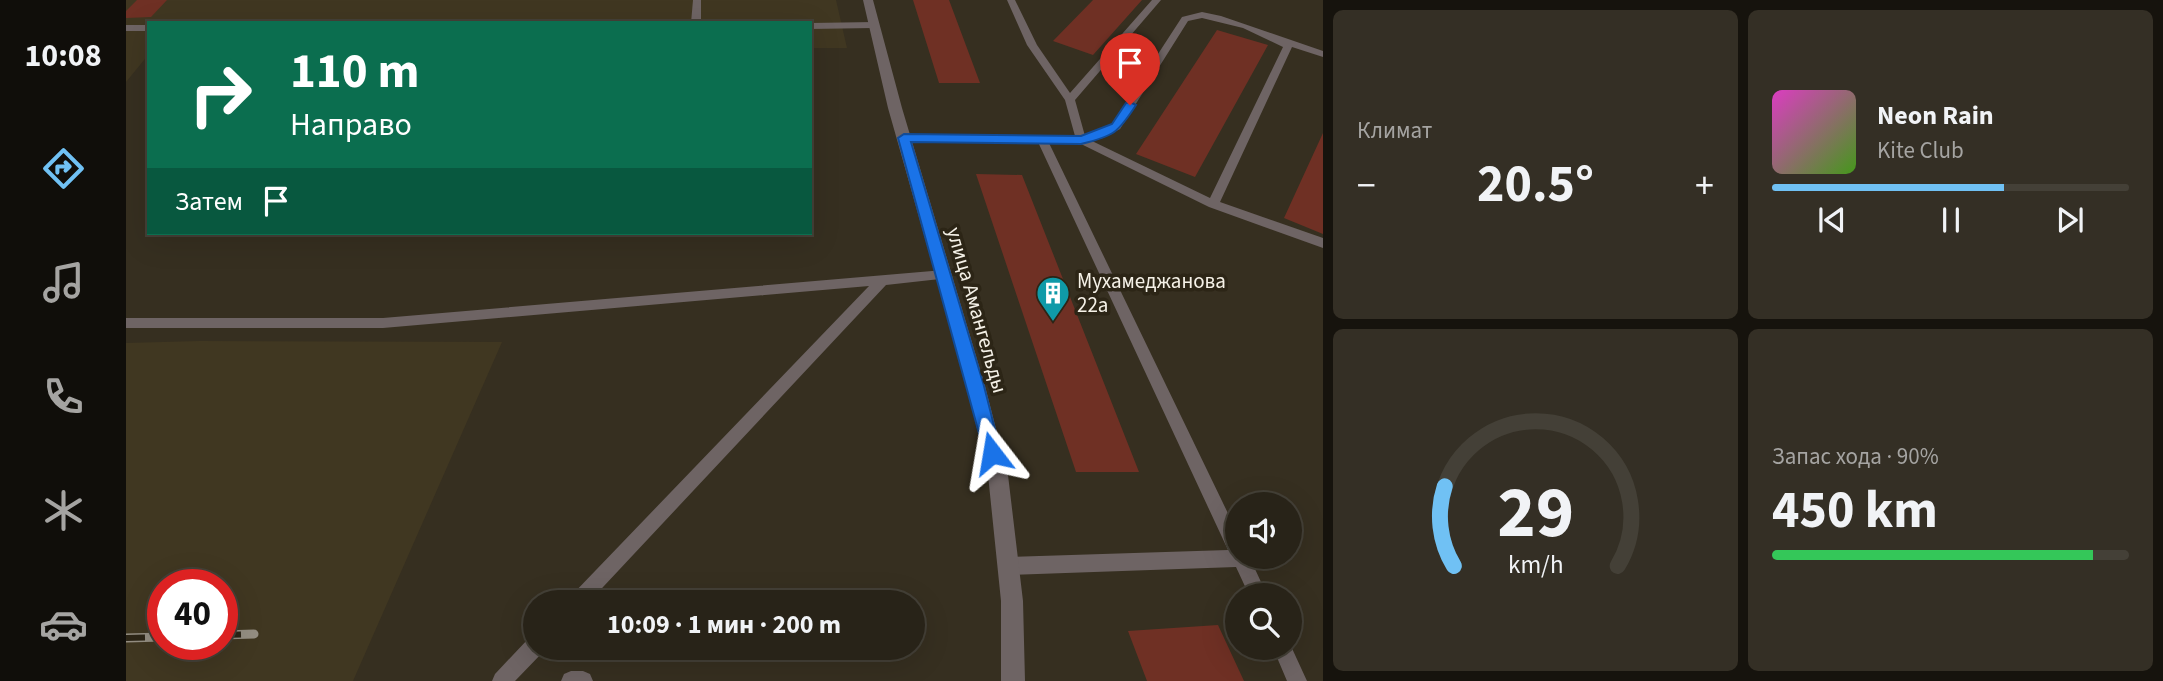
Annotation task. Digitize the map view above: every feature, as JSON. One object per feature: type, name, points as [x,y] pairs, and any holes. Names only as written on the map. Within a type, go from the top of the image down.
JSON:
[{"type":"street","name":"улица Амангельды","points":[[868,0],[904,138],[976,386],[998,475],[1012,601],[1013,681]]},
{"type":"lane","points":[[696,21],[697,0]]},
{"type":"lane","points":[[1011,0],[1037,53],[1070,100],[1081,140],[1213,204],[1323,243]]},
{"type":"lane","points":[[1070,100],[1157,0]]},
{"type":"lane","points":[[904,138],[1081,140],[1099,136],[1116,127],[1185,19],[1202,15],[1243,25],[1323,54]]},
{"type":"lane","points":[[812,26],[874,26]]},
{"type":"lane","points":[[126,28],[147,28]]},
{"type":"lane","points":[[1213,204],[1288,46],[1281,41]]},
{"type":"lane","points":[[1042,139],[1225,523]]},
{"type":"lane","points":[[126,323],[383,323],[944,275]]},
{"type":"lane","points":[[588,590],[883,281]]},
{"type":"lane","points":[[1008,566],[1225,556]]},
{"type":"lane","points":[[502,681],[523,659]]},
{"type":"lane","points":[[1287,660],[1297,681]]},
{"type":"lane","points":[[571,681],[583,681]]},
{"type":"shaded area","points":[[126,0],[836,0],[847,48],[812,48],[812,21],[147,21],[147,56],[126,82]]},
{"type":"shaded area","points":[[502,342],[353,681],[126,681],[126,343]]},
{"type":"building","points":[[137,0],[167,0],[151,17],[126,18],[126,11]]},
{"type":"building","points":[[913,0],[949,0],[980,83],[939,83]]},
{"type":"building","points":[[1093,0],[1142,0],[1093,55],[1053,41]]},
{"type":"building","points":[[1217,30],[1268,45],[1195,177],[1136,154]]},
{"type":"building","points":[[1323,133],[1323,234],[1284,218]]},
{"type":"building","name":"Мухамеджанова 22а","points":[[976,174],[1022,175],[1139,472],[1076,472]]},
{"type":"building","points":[[1218,625],[1225,640],[1225,660],[1234,660],[1244,681],[1147,681],[1128,631]]},
{"type":"railway","points":[[238,634],[254,634]]},
{"type":"railway","points":[[126,638],[147,637]]},
{"type":"place","name":"Мухамеджанова 22а","points":[[1053,323]]},
{"type":"route","points":[[992,453],[976,386],[904,138],[1081,140],[1099,136],[1116,127],[1130,105]]}]
